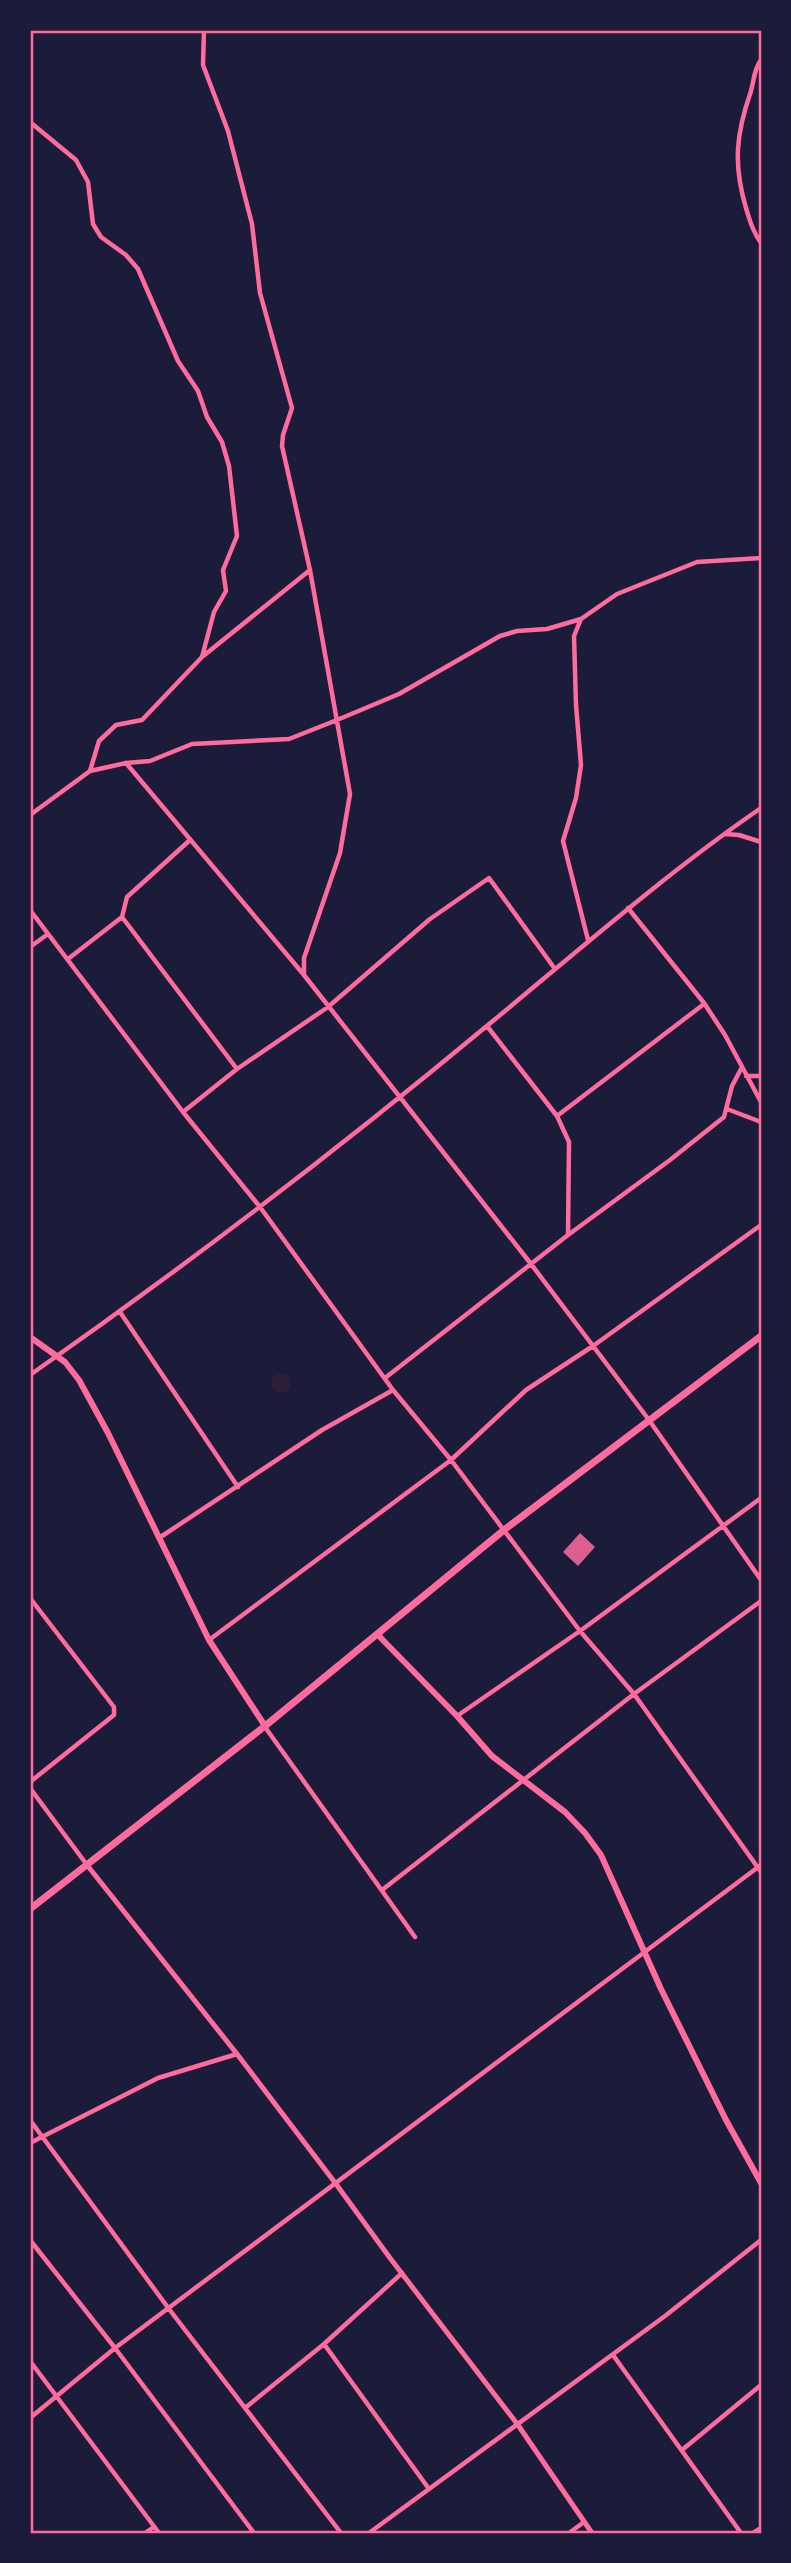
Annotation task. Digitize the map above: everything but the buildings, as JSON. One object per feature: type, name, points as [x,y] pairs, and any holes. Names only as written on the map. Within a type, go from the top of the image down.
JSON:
[{"type":"highway","points":[[30,1909],[265,1726],[504,1530],[761,1336]]},
{"type":"main road","points":[[30,1337],[65,1362],[79,1380],[94,1405],[209,1640],[265,1726]]},
{"type":"main road","points":[[377,1634],[492,1756],[565,1812],[601,1855],[661,1990],[761,2183]]},
{"type":"street","points":[[204,30],[202,65],[228,131],[251,224],[260,293],[292,408],[282,446],[310,570],[350,794],[340,853],[304,958],[304,975]]},
{"type":"street","points":[[761,60],[741,119],[736,161],[754,234],[761,243]]},
{"type":"street","points":[[30,122],[76,160],[88,182],[93,225],[101,237],[126,255],[138,269],[178,361],[198,391],[207,417],[222,442],[229,466],[237,536],[223,570],[226,591],[214,612],[202,657]]},
{"type":"street","points":[[30,815],[90,771],[150,761],[192,744],[289,739],[399,694],[500,636],[517,631],[547,629],[581,619],[617,594],[697,562],[761,558]]},
{"type":"street","points":[[90,771],[99,741],[116,725],[142,720],[202,657],[310,570]]},
{"type":"street","points":[[581,619],[575,636],[576,705],[581,765],[576,798],[563,841],[588,940]]},
{"type":"street","points":[[126,763],[304,975],[531,1264],[649,1420],[761,1580]]},
{"type":"street","points":[[30,1375],[260,1208],[487,1026],[628,908],[761,808]]},
{"type":"street","points":[[723,834],[739,835],[761,842]]},
{"type":"street","points":[[68,959],[122,917],[127,897],[190,840]]},
{"type":"street","points":[[183,1112],[237,1069],[328,1007],[430,919],[488,878],[555,969]]},
{"type":"street","points":[[628,908],[704,1003],[725,1035],[761,1102]]},
{"type":"street","points":[[30,911],[183,1112],[260,1208],[393,1390],[452,1460],[580,1631],[634,1694],[760,1868],[645,1951],[116,2348],[30,2417]]},
{"type":"street","points":[[122,917],[237,1069]]},
{"type":"street","points":[[30,947],[48,934]]},
{"type":"street","points":[[557,1116],[704,1003]]},
{"type":"street","points":[[487,1026],[557,1116],[569,1142],[568,1235]]},
{"type":"street","points":[[385,1378],[724,1117],[732,1086],[741,1069]]},
{"type":"street","points":[[746,1076],[761,1076]]},
{"type":"street","points":[[727,1109],[761,1122]]},
{"type":"street","points":[[209,1640],[452,1460],[526,1390],[593,1346],[761,1225]]},
{"type":"street","points":[[120,1312],[238,1487]]},
{"type":"street","points":[[159,1538],[322,1430],[393,1390]]},
{"type":"street","points":[[457,1716],[580,1631],[761,1498]]},
{"type":"street","points":[[30,1598],[115,1711],[114,1715],[30,1782]]},
{"type":"street","points":[[382,1890],[634,1694],[761,1601]]},
{"type":"street","points":[[265,1726],[415,1937]]},
{"type":"street","points":[[30,1788],[87,1865],[237,2054],[518,2425],[592,2533]]},
{"type":"street","points":[[30,2143],[158,2078],[237,2054]]},
{"type":"street","points":[[30,2120],[169,2309],[341,2533]]},
{"type":"street","points":[[30,2240],[116,2348],[254,2533]]},
{"type":"street","points":[[369,2533],[613,2354],[761,2240]]},
{"type":"street","points":[[245,2408],[324,2344],[402,2273]]},
{"type":"street","points":[[324,2344],[429,2490]]},
{"type":"street","points":[[613,2354],[741,2533]]},
{"type":"street","points":[[30,2361],[159,2533]]},
{"type":"street","points":[[682,2450],[761,2385]]},
{"type":"street","points":[[569,2533],[584,2522]]},
{"type":"street","points":[[145,2533],[155,2527]]},
{"type":"street","points":[[753,2533],[761,2528]]},
{"type":"shaded area","points":[[281,1373],[288,1376],[291,1383],[288,1390],[281,1393],[274,1390],[271,1383],[274,1376]]}]
